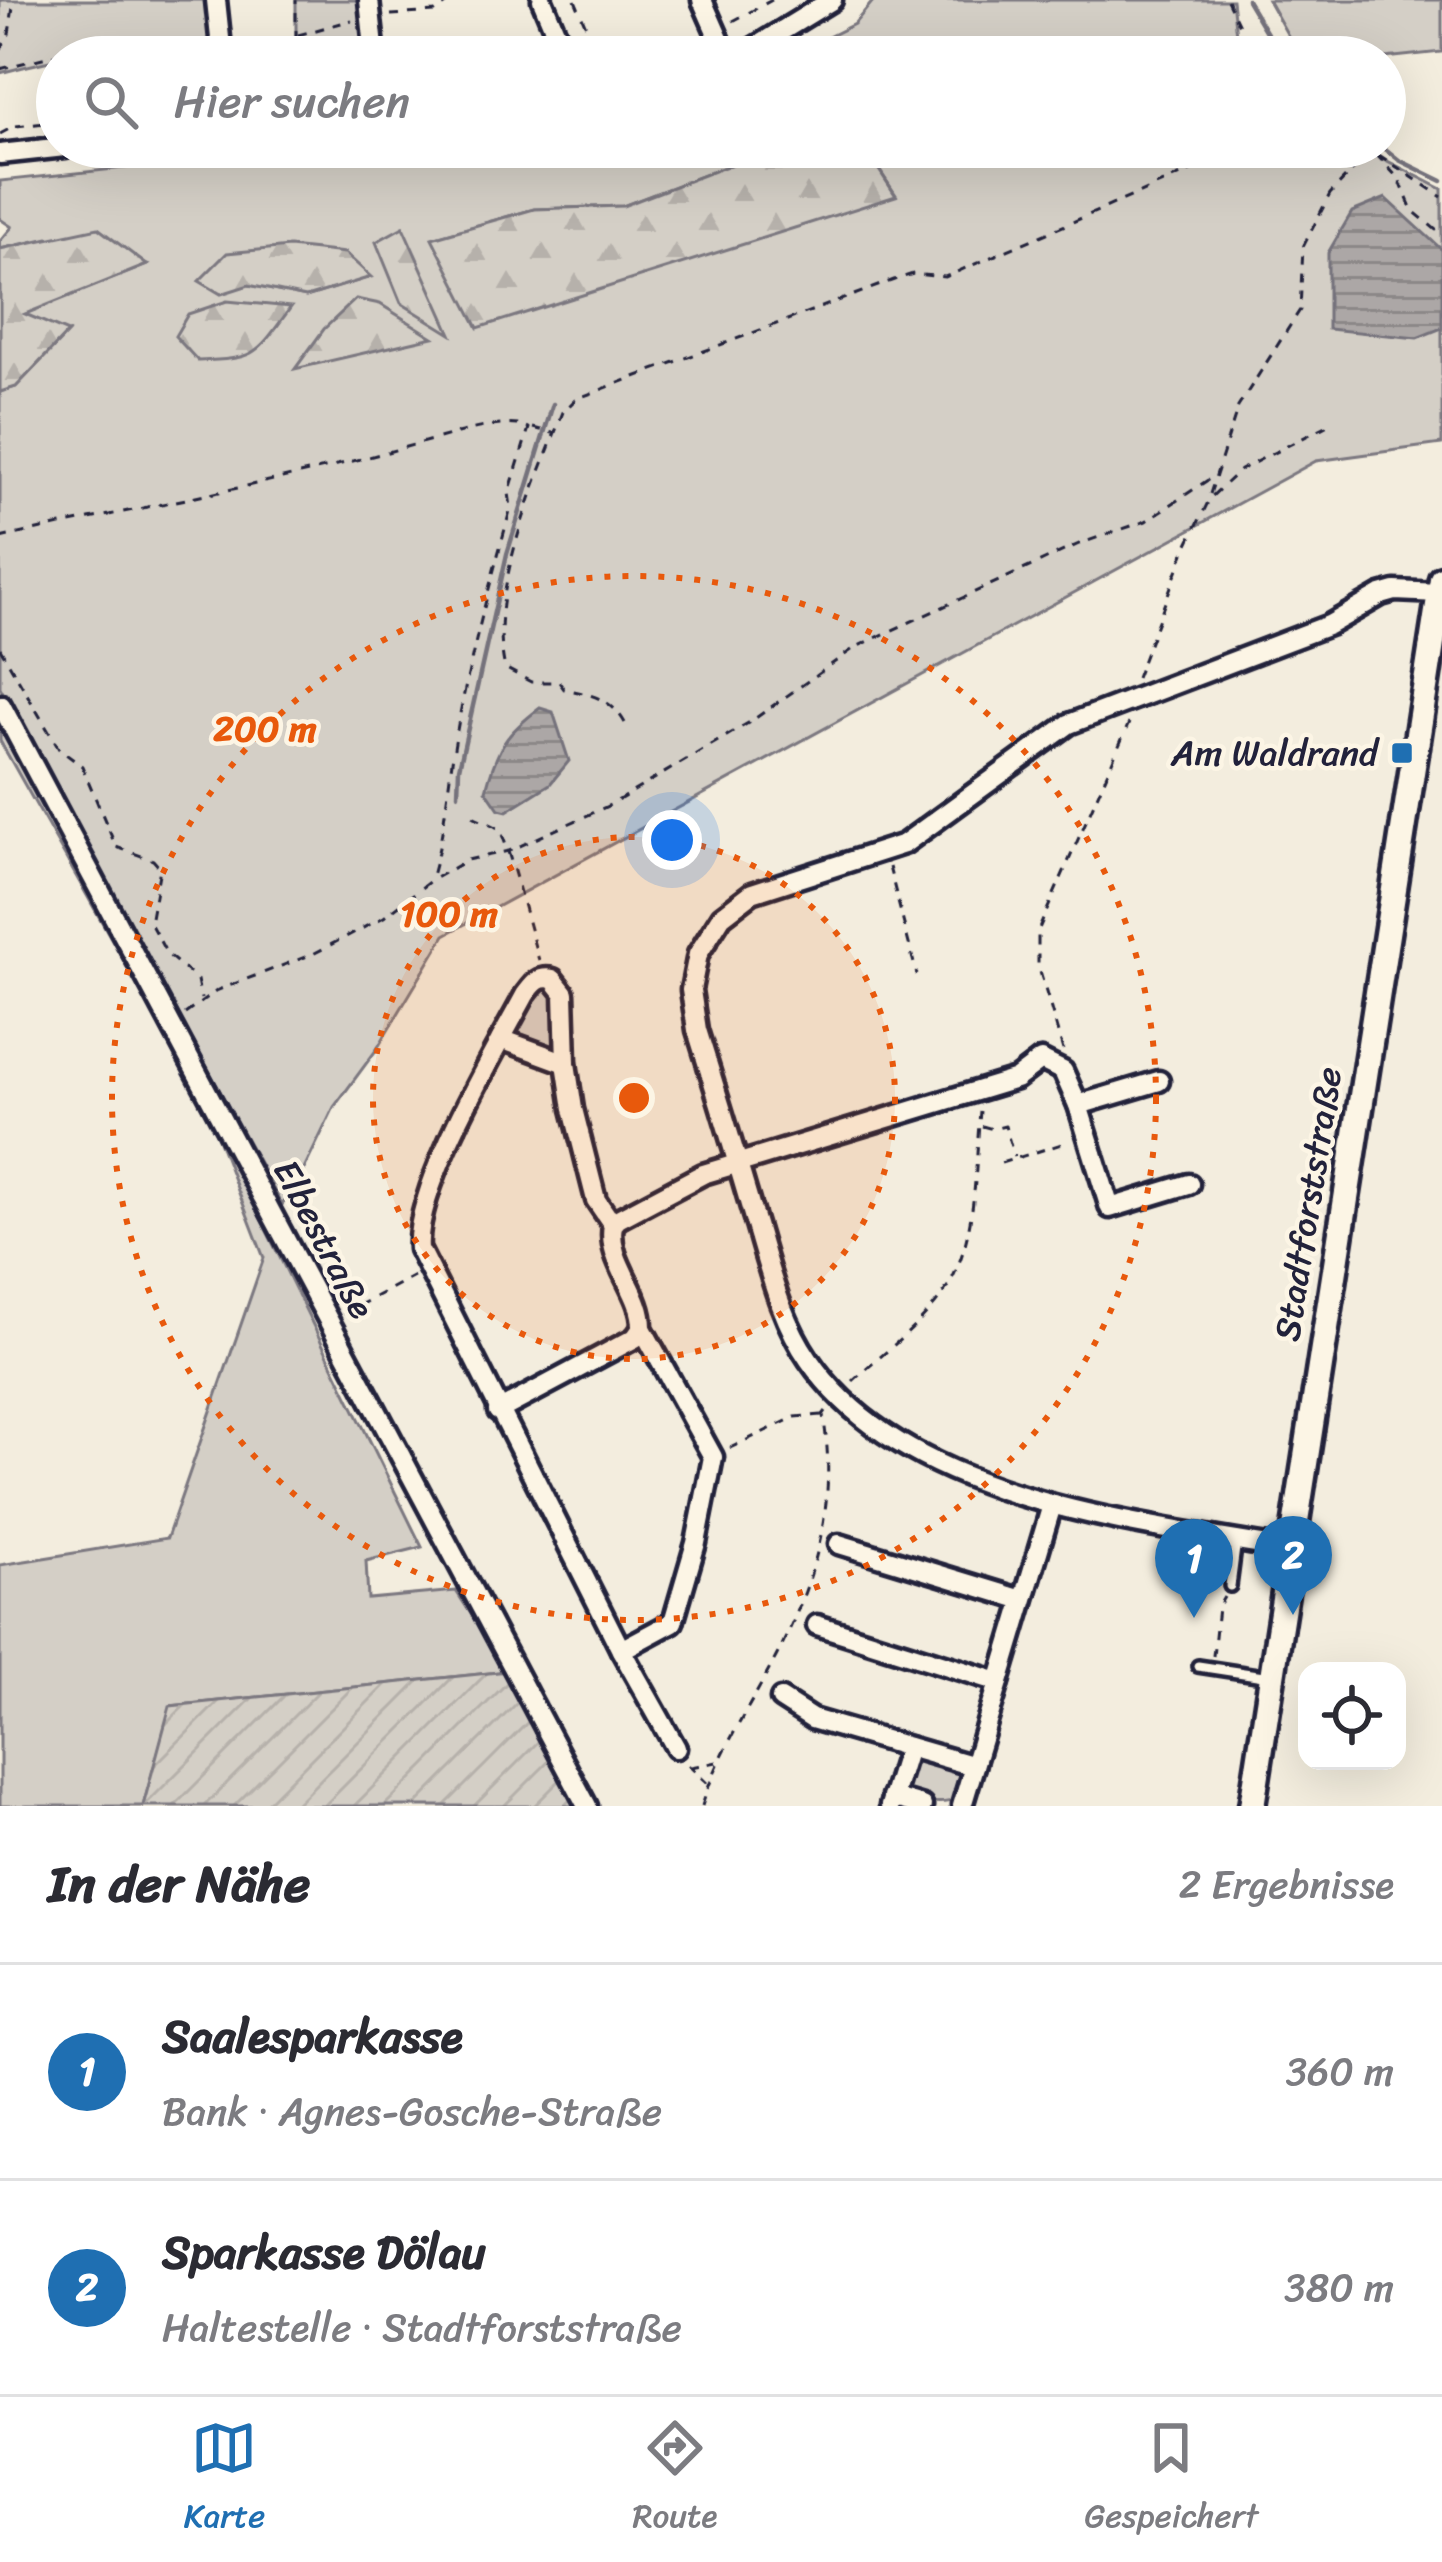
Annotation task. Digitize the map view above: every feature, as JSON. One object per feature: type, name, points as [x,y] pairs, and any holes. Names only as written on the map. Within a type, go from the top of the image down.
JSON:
[{"type":"main road","name":"Stadtforststraße","points":[[1252,1806],[1440,599]]},
{"type":"street","points":[[216,0],[220,36]]},
{"type":"street","points":[[370,0],[373,36]]},
{"type":"street","points":[[542,0],[557,36]]},
{"type":"street","points":[[702,0],[718,36]]},
{"type":"street","points":[[774,36],[832,0]]},
{"type":"street","points":[[0,154],[36,150]]},
{"type":"street","points":[[1291,1550],[1103,1518],[1052,1504],[917,1454],[857,1416],[809,1361],[775,1289],[691,990],[698,954],[722,916],[752,893],[885,851],[923,831],[1069,724],[1329,626],[1381,595],[1395,591],[1440,599]]},
{"type":"street","name":"Elbestraße","points":[[1,705],[587,1806]]},
{"type":"street","points":[[498,1412],[635,1338],[642,1328],[643,1314],[613,1248],[613,1225],[596,1200],[573,1109],[564,993],[554,979],[544,977],[525,995],[445,1154],[418,1232],[427,1269],[498,1412],[620,1650],[676,1748]]},
{"type":"street","points":[[502,1039],[566,1063]]},
{"type":"street","points":[[613,1225],[689,1181],[1016,1079],[1041,1060],[1063,1071],[1110,1208],[1190,1184]]},
{"type":"street","points":[[1078,1105],[1159,1081]]},
{"type":"street","points":[[620,1650],[673,1622],[696,1543],[712,1457],[642,1328]]},
{"type":"street","points":[[962,1806],[1052,1504]]},
{"type":"street","points":[[839,1544],[1023,1600]]},
{"type":"street","points":[[817,1625],[999,1682]]},
{"type":"street","points":[[781,1699],[812,1719],[974,1766]]},
{"type":"street","points":[[908,1747],[891,1802],[922,1806]]},
{"type":"lane","points":[[1230,1586],[1236,1540]]},
{"type":"lane","points":[[1198,1666],[1271,1677]]},
{"type":"path","points":[[0,51],[9,34],[14,0]]},
{"type":"path","points":[[296,0],[296,36]]},
{"type":"path","points":[[575,0],[590,36]]},
{"type":"path","points":[[1227,0],[1244,36]]},
{"type":"path","points":[[0,69],[36,59]]},
{"type":"path","points":[[0,134],[15,126],[36,124]]},
{"type":"path","points":[[625,723],[619,712],[596,695],[564,689],[559,682],[531,682],[505,668],[500,646],[521,520],[563,412],[576,399],[894,280],[914,274],[945,277],[1014,244],[1205,168]]},
{"type":"path","points":[[1063,1071],[1066,1062],[1037,964],[1038,931],[1133,714],[1136,675],[1148,656],[1185,550],[1210,498],[1238,407],[1300,310],[1303,247],[1330,194],[1353,168]]},
{"type":"path","points":[[1389,168],[1399,179],[1412,210],[1442,235]]},
{"type":"path","points":[[1399,168],[1442,197]]},
{"type":"path","points":[[1210,498],[1240,470],[1332,423]]},
{"type":"path","points":[[0,538],[485,427],[522,424],[554,434]]},
{"type":"path","points":[[430,881],[445,833],[454,743],[511,507],[509,493],[529,428]]},
{"type":"path","points":[[171,1024],[218,990],[314,954],[384,917],[430,881],[467,860],[509,850],[646,784],[750,722],[856,647],[1079,544],[1146,521],[1214,476]]},
{"type":"path","points":[[0,648],[58,748],[82,766],[116,847],[153,860],[160,868],[149,923],[167,954],[197,980],[202,1001]]},
{"type":"path","points":[[472,816],[499,830],[509,850],[544,977]]},
{"type":"path","points":[[885,851],[917,976]]},
{"type":"path","points":[[702,1806],[734,1725],[777,1655],[806,1587],[830,1483],[823,1415],[924,1313],[950,1283],[961,1258],[982,1089]]},
{"type":"path","points":[[979,1125],[1005,1126],[1015,1159]]},
{"type":"path","points":[[1001,1163],[1088,1136]]},
{"type":"path","points":[[353,1308],[427,1269]]},
{"type":"path","points":[[712,1457],[795,1418],[823,1415]]},
{"type":"path","points":[[1218,1669],[1211,1651],[1212,1629],[1217,1607],[1230,1586]]},
{"type":"path","points":[[708,1784],[689,1767],[718,1762]]},
{"type":"green space","points":[[0,0],[208,0],[212,36],[36,36],[36,64],[0,73]]},
{"type":"green space","points":[[296,0],[369,0],[373,36],[296,36]]},
{"type":"green space","points":[[874,0],[1232,0],[1237,36],[830,36],[854,24]]},
{"type":"green space","points":[[1268,0],[1442,0],[1442,52],[1406,56],[1406,36],[1288,36]]},
{"type":"green space","points":[[124,168],[722,168],[623,206],[534,209],[433,238],[896,195],[878,168],[1401,168],[1442,189],[1442,444],[1316,461],[445,935],[377,1049],[334,1107],[282,1205],[0,687],[0,392],[16,387],[68,333],[23,314],[147,265],[48,238],[0,249],[0,241],[12,227],[0,219],[0,181]],"holes":[[[370,277],[306,297],[249,285]]]},
{"type":"green space","points":[[722,168],[878,168],[896,196],[478,328],[432,238],[534,209],[623,206]]},
{"type":"green space","points":[[403,227],[451,334],[401,303],[376,242]]},
{"type":"green space","points":[[98,228],[147,265],[25,314],[68,332],[16,387],[0,392],[0,249]]},
{"type":"green space","points":[[289,247],[345,253],[371,277],[306,297],[249,285],[221,294],[199,281],[227,253]]},
{"type":"green space","points":[[356,299],[380,304],[433,337],[295,369],[324,329]]},
{"type":"green space","points":[[227,301],[291,307],[254,351],[198,361],[175,336],[188,314]]},
{"type":"green space","points":[[0,704],[188,1055],[178,1057],[0,741]]},
{"type":"green space","points":[[544,986],[556,992],[558,1039],[552,1047],[528,1043],[516,1025]]},
{"type":"green space","points":[[205,1105],[422,1547],[366,1561],[368,1599],[456,1591],[508,1671],[171,1706],[143,1806],[0,1806],[0,1565],[167,1538],[264,1258]]},
{"type":"green space","points":[[508,1671],[576,1806],[143,1806],[170,1706]]},
{"type":"green space","points":[[914,1761],[959,1771],[957,1799],[930,1802],[903,1792],[907,1765]]},
{"type":"shaded area","points":[[1386,198],[1442,250],[1442,328],[1417,338],[1328,329],[1328,253],[1352,212]]},
{"type":"shaded area","points":[[540,708],[553,712],[569,761],[550,784],[507,811],[499,809],[486,790],[494,763],[510,734]]},
{"type":"waterway","points":[[1247,0],[1268,36]]},
{"type":"waterway","points":[[1406,163],[1442,181]]},
{"type":"waterway","points":[[458,794],[459,768],[507,554],[553,404]]},
{"type":"place","name":"Am Waldrand","points":[[1402,753]]},
{"type":"place","name":"Sparkasse Dölau","points":[[1293,1615]]},
{"type":"place","name":"Saalesparkasse","points":[[1194,1618]]}]
